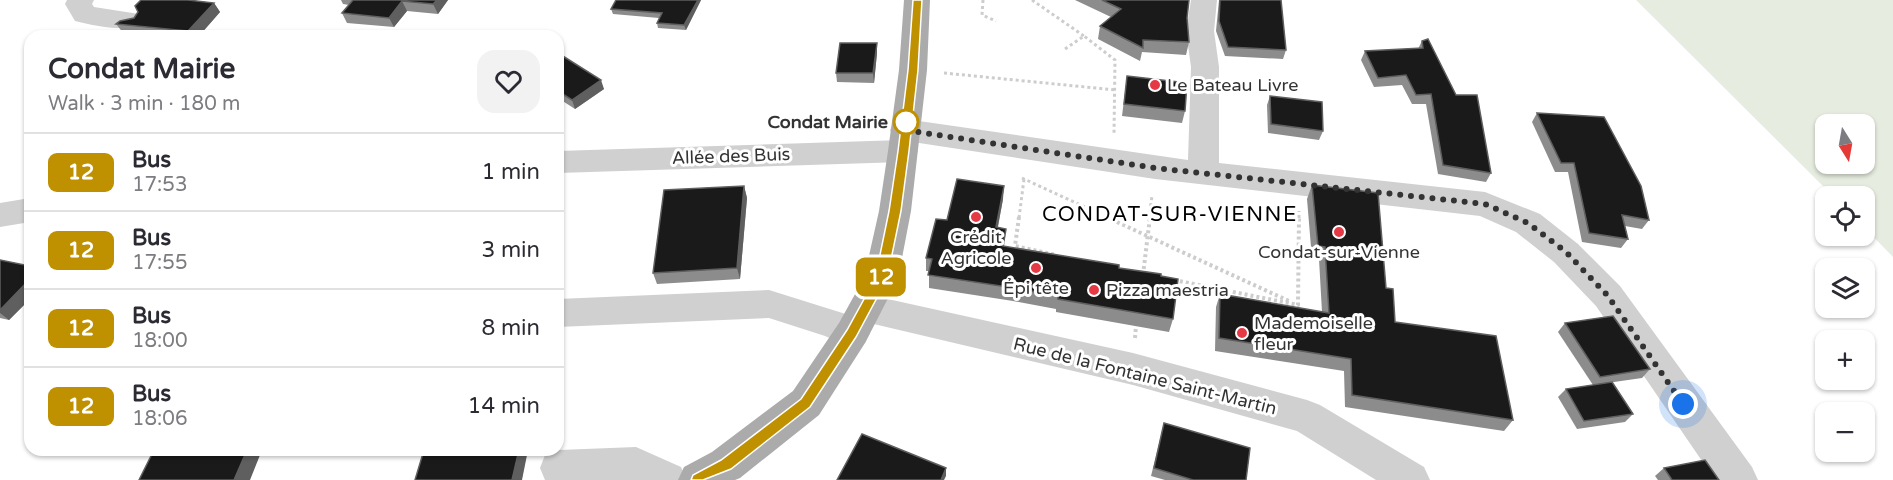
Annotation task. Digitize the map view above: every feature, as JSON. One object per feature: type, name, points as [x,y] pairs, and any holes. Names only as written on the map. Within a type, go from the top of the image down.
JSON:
[{"type":"main road","points":[[698,480],[726,465],[806,403],[858,321],[881,279],[895,211],[913,70],[917,0]]},
{"type":"street","points":[[81,0],[78,4],[84,15],[129,20]]},
{"type":"street","points":[[1203,173],[1205,67],[1200,31],[1204,0]]},
{"type":"street","name":"Allée des Buis","points":[[564,162],[904,140],[979,140],[1008,147],[1155,168],[1485,204],[1528,223],[1566,252],[1608,296],[1738,480]]},
{"type":"street","points":[[0,215],[24,211]]},
{"type":"street","name":"Rue de la Fontaine Saint-Martin","points":[[564,313],[769,304],[836,325],[858,321],[1133,369],[1307,417],[1410,480]]},
{"type":"street","points":[[559,468],[636,465],[668,480]]},
{"type":"path","points":[[983,0],[982,15],[996,21]]},
{"type":"path","points":[[1032,0],[1115,60],[1114,139]]},
{"type":"path","points":[[1065,49],[1084,36]]},
{"type":"path","points":[[913,70],[1116,90]]},
{"type":"path","points":[[1008,147],[1005,170],[1298,305]]},
{"type":"path","points":[[1142,284],[1155,168]]},
{"type":"path","points":[[1024,179],[1015,246],[1062,256]]},
{"type":"path","points":[[1298,305],[1299,183]]},
{"type":"path","points":[[1131,271],[1154,276]]},
{"type":"path","points":[[1165,278],[1298,305]]},
{"type":"shaded area","points":[[1636,0],[1893,0],[1893,257],[1875,238],[1875,186],[1823,186]]},
{"type":"building","points":[[141,0],[188,0],[214,3],[189,30],[116,24],[134,18],[138,12],[135,6]]},
{"type":"building","points":[[353,0],[437,0],[433,4],[402,1],[389,18],[342,13]]},
{"type":"building","points":[[616,0],[698,0],[684,25],[657,23],[662,13],[611,9]]},
{"type":"building","points":[[1102,0],[1189,0],[1187,18],[1189,42],[1143,40],[1143,48],[1100,26],[1121,9]]},
{"type":"building","points":[[1220,0],[1281,0],[1286,50],[1228,47],[1219,21]]},
{"type":"building","points":[[1428,39],[1456,95],[1477,95],[1491,173],[1443,165],[1431,94],[1416,95],[1406,75],[1378,78],[1365,51],[1423,48],[1422,41]]},
{"type":"building","points":[[840,43],[877,43],[873,73],[836,73]]},
{"type":"building","points":[[564,57],[601,80],[572,100],[564,95]]},
{"type":"building","points":[[1127,76],[1187,83],[1185,111],[1124,104]]},
{"type":"building","points":[[1270,96],[1322,102],[1323,131],[1271,124]]},
{"type":"building","points":[[1537,113],[1604,117],[1641,186],[1649,220],[1622,215],[1628,239],[1589,233],[1574,163],[1561,163]]},
{"type":"building","points":[[957,179],[1004,186],[996,227],[1006,229],[1003,246],[1119,265],[1119,268],[1178,279],[1173,319],[1058,299],[1058,296],[1014,288],[928,275],[932,259],[926,258],[936,219],[947,220]]},
{"type":"building","points":[[1312,185],[1378,193],[1386,288],[1393,289],[1395,322],[1496,336],[1513,420],[1352,395],[1351,359],[1219,338],[1220,294],[1329,313],[1325,247],[1318,246]]},
{"type":"building","points":[[744,186],[737,268],[653,273],[664,190]]},
{"type":"building","points":[[0,260],[24,265],[24,285],[0,310]]},
{"type":"building","points":[[1613,316],[1650,369],[1600,377],[1565,323]]},
{"type":"building","points":[[1612,382],[1633,414],[1584,421],[1566,389]]},
{"type":"building","points":[[1164,423],[1250,448],[1246,480],[1193,480],[1154,468]]},
{"type":"building","points":[[862,434],[946,468],[941,480],[837,480]]},
{"type":"building","points":[[151,456],[244,456],[234,480],[139,480]]},
{"type":"building","points":[[422,456],[518,456],[512,480],[415,480]]},
{"type":"building","points":[[1705,460],[1719,480],[1672,480],[1664,468]]},
{"type":"bus line","name":"12","points":[[698,480],[726,465],[806,403],[852,333],[881,279],[895,211],[903,151],[913,70],[917,0]]},
{"type":"place","name":"Le Bateau Livre","points":[[1155,85]]},
{"type":"place","name":"Condat Mairie","points":[[906,122]]},
{"type":"place","name":"Crédit Agricole","points":[[976,217]]},
{"type":"place","name":"Condat-sur-Vienne","points":[[1339,232]]},
{"type":"place","name":"Épi tête","points":[[1036,268]]},
{"type":"place","name":"Pizza maestria","points":[[1094,290]]},
{"type":"place","name":"Mademoiselle fleur","points":[[1242,333]]},
{"type":"district","name":"CONDAT-SUR-VIENNE","points":[[1170,214]]},
{"type":"route","points":[[906,122],[905,130],[1155,168],[1485,204],[1528,223],[1566,252],[1608,296],[1683,404]]}]
